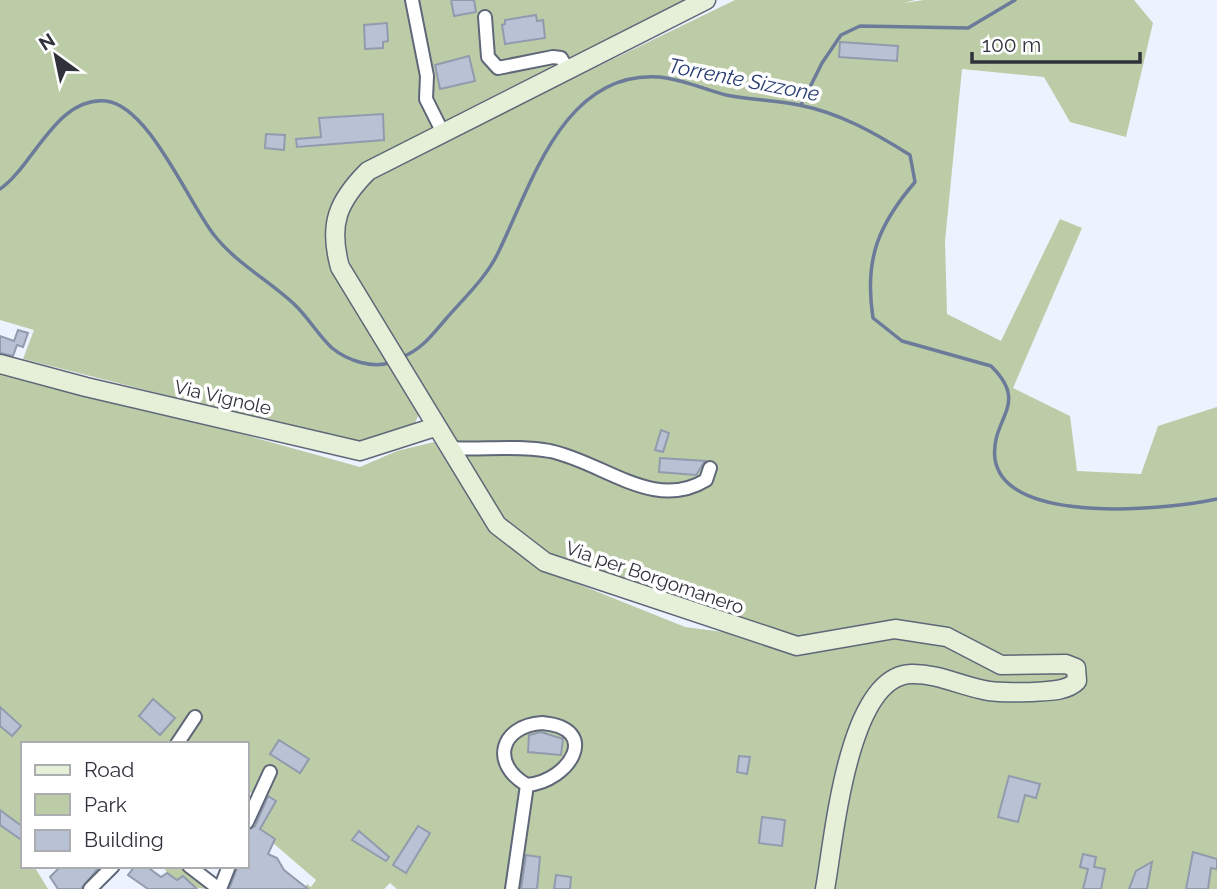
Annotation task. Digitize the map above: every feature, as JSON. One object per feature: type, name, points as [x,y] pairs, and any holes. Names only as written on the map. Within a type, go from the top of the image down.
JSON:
[{"type":"main road","name":"Via per Borgomanero","points":[[706,0],[368,170],[347,191],[337,212],[336,254],[340,267],[435,427],[497,525],[545,562],[797,646],[895,629],[947,637],[1001,665],[1066,664],[1076,668],[1077,681],[1066,688],[1008,693],[922,674],[907,674],[892,679],[879,690],[857,733],[846,770],[825,889]]},
{"type":"main road","name":"Via Vignole","points":[[0,364],[360,451],[435,427]]},
{"type":"street","points":[[412,0],[427,76],[426,99],[443,133]]},
{"type":"street","points":[[485,17],[488,57],[498,68],[553,57],[561,58],[567,68]]},
{"type":"street","points":[[448,448],[522,448],[552,452],[647,488],[670,493],[706,480],[710,468]]},
{"type":"street","points":[[178,742],[195,717]]},
{"type":"street","points":[[542,723],[556,724],[570,732],[576,742],[574,756],[566,767],[548,780],[527,785],[509,770],[504,757],[505,744],[513,731],[525,724],[542,723]]},
{"type":"street","points":[[248,820],[270,772]]},
{"type":"street","points":[[512,889],[527,785]]},
{"type":"street","points":[[90,889],[111,868]]},
{"type":"street","points":[[192,868],[219,889],[228,868]]},
{"type":"green space","points":[[0,0],[699,0],[359,170],[342,185],[334,204],[331,254],[423,406],[413,427],[359,444],[23,359],[34,330],[0,320]]},
{"type":"green space","points":[[735,0],[915,0],[904,3],[924,0],[1134,0],[1153,23],[1126,137],[1070,122],[1044,77],[962,69],[945,241],[947,314],[1001,341],[1060,219],[1082,228],[1013,388],[1070,416],[1077,471],[1141,474],[1158,426],[1217,407],[1217,889],[832,889],[844,751],[816,889],[397,889],[390,883],[384,889],[303,889],[307,884],[311,887],[316,880],[273,843],[275,839],[260,829],[276,801],[265,795],[248,792],[248,742],[21,742],[21,868],[35,868],[48,889],[0,889],[0,367],[360,467],[397,451],[434,442],[489,529],[541,569],[685,627],[747,635],[549,560],[504,520],[351,266],[343,237],[344,216],[354,198],[374,175]]},
{"type":"green space","points":[[164,868],[188,868],[216,889],[193,887],[179,882]]},
{"type":"building","points":[[451,0],[474,0],[476,12],[454,16]]},
{"type":"building","points":[[536,15],[537,21],[543,20],[545,38],[505,44],[502,25],[505,20]]},
{"type":"building","points":[[387,23],[388,41],[383,42],[383,48],[365,49],[364,25]]},
{"type":"building","points":[[840,42],[898,46],[897,61],[839,57]]},
{"type":"building","points":[[469,56],[475,81],[440,89],[435,65]]},
{"type":"building","points":[[383,114],[384,140],[297,147],[296,139],[321,137],[319,118]]},
{"type":"building","points":[[266,134],[285,135],[284,150],[265,148]]},
{"type":"building","points":[[18,330],[28,333],[23,347],[17,345],[13,356],[0,353],[0,336],[14,341]]},
{"type":"building","points":[[661,430],[669,433],[663,452],[655,450]]},
{"type":"building","points":[[660,458],[705,461],[696,475],[659,472]]},
{"type":"building","points":[[153,699],[175,718],[160,735],[139,716]]},
{"type":"building","points":[[0,707],[21,726],[12,736],[0,726]]},
{"type":"building","points":[[541,732],[563,739],[561,755],[528,752],[529,735]]},
{"type":"building","points":[[279,740],[309,759],[300,773],[270,754]]},
{"type":"building","points":[[739,756],[750,757],[747,774],[737,772]]},
{"type":"building","points":[[1009,776],[1040,784],[1036,798],[1025,795],[1018,822],[998,817]]},
{"type":"building","points":[[268,796],[276,801],[260,829],[275,839],[268,854],[277,858],[284,870],[308,889],[229,889],[237,868],[248,868],[248,830],[255,826]]},
{"type":"building","points":[[0,810],[21,826],[21,840],[0,825]]},
{"type":"building","points":[[762,817],[785,820],[782,846],[759,843]]},
{"type":"building","points":[[418,826],[430,833],[406,873],[393,865]]},
{"type":"building","points":[[359,831],[389,857],[386,861],[352,840]]},
{"type":"building","points":[[1193,852],[1217,859],[1217,869],[1211,868],[1208,889],[1186,889]]},
{"type":"building","points":[[1083,854],[1096,857],[1094,867],[1105,869],[1101,889],[1083,889],[1088,869],[1080,867]]},
{"type":"building","points":[[526,855],[540,857],[537,889],[521,889]]},
{"type":"building","points":[[1152,862],[1147,889],[1129,889],[1136,871]]},
{"type":"building","points":[[59,868],[98,868],[81,889],[58,889],[50,877]]},
{"type":"building","points":[[133,868],[149,868],[161,877],[167,873],[177,880],[183,876],[197,889],[148,889],[128,875]]},
{"type":"building","points":[[556,875],[571,877],[570,889],[554,889]]},
{"type":"waterway","points":[[801,105],[822,63],[841,35],[860,26],[968,28],[1015,0]]},
{"type":"waterway","name":"Torrente Sizzone","points":[[402,357],[426,342],[487,271],[538,166],[555,137],[575,112],[598,92],[626,80],[667,78],[726,95],[790,103],[829,113],[910,155],[915,182],[883,229],[873,261],[873,318],[902,341],[991,366],[1008,391],[1009,402],[995,445],[995,459],[1006,481],[1028,495],[1058,504],[1093,508],[1165,507],[1217,499]]},
{"type":"waterway","name":"Torrente Sizzone","points":[[0,189],[12,179],[59,121],[73,110],[88,102],[106,101],[122,107],[137,119],[152,137],[214,235],[232,254],[294,304],[338,353],[369,364],[392,362]]}]
